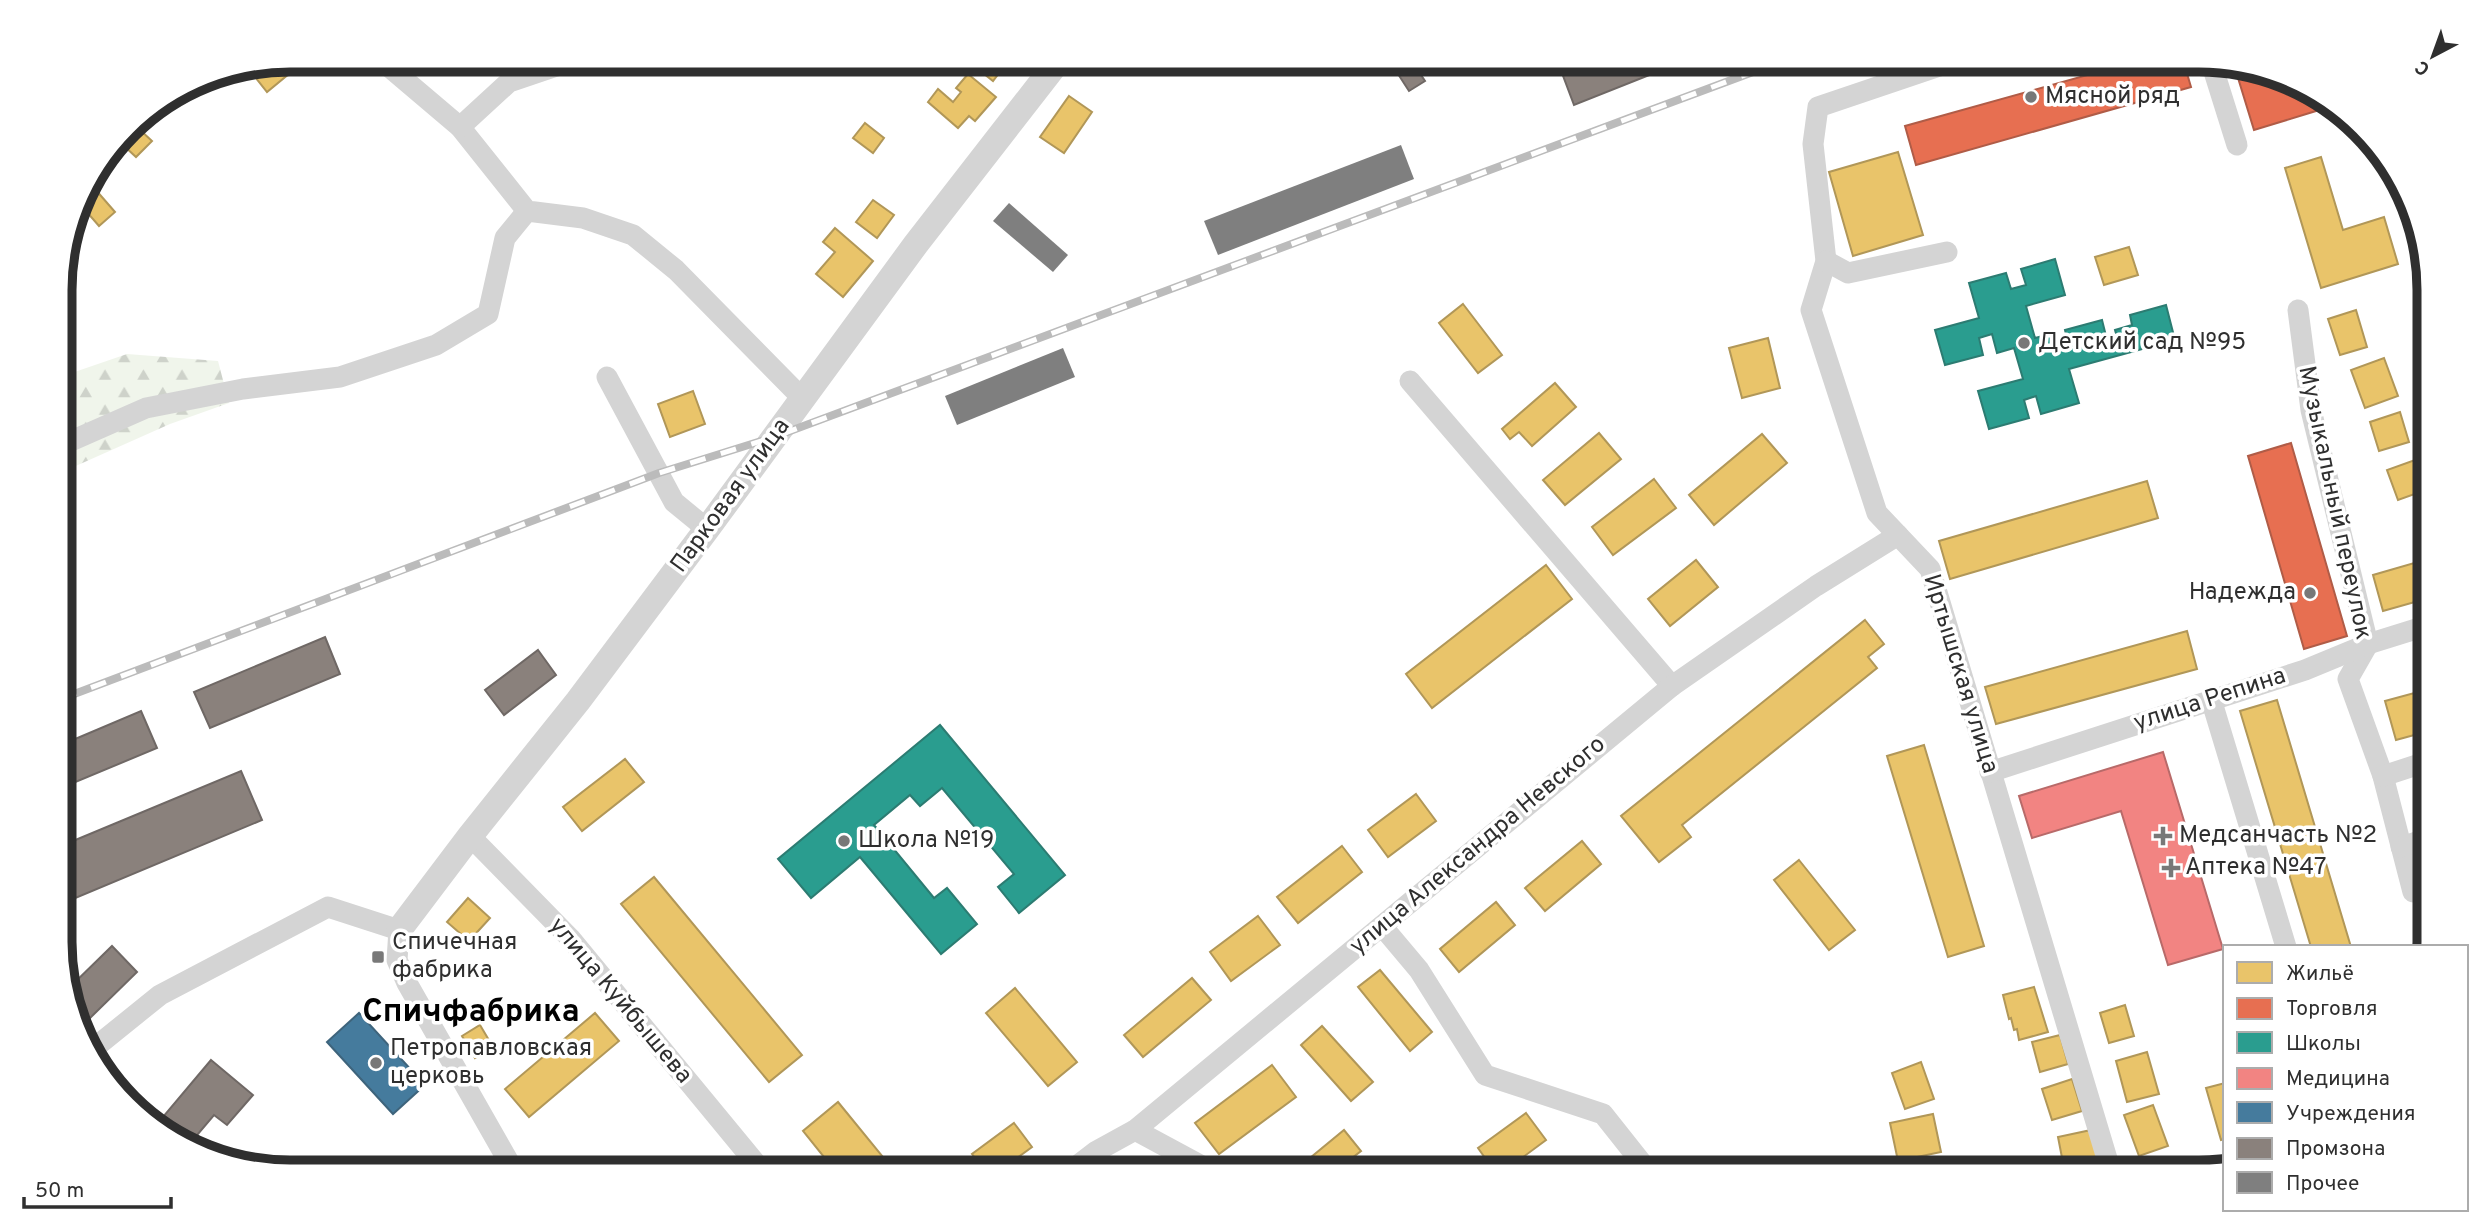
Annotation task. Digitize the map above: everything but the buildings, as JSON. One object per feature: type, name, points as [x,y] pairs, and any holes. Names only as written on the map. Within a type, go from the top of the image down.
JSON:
[{"type":"street","points":[[395,72],[460,127],[527,211],[583,218],[633,235],[677,270],[802,398]]},
{"type":"street","points":[[460,127],[509,82],[539,72]]},
{"type":"street","name":"Парковая улица","points":[[399,930],[578,701],[916,244],[1050,72]]},
{"type":"street","name":"Иртышская улица","points":[[1922,72],[1818,107],[1813,144],[1826,261],[1811,310],[1877,513],[1930,569],[2107,1160]]},
{"type":"street","points":[[2214,72],[2237,145]]},
{"type":"street","points":[[72,441],[146,408],[243,389],[340,377],[436,345],[488,314],[505,237],[527,211]]},
{"type":"street","points":[[1826,261],[1848,273],[1947,252]]},
{"type":"street","name":"Музыкальный переулок","points":[[2298,310],[2311,410],[2368,644],[2348,680],[2383,776],[2413,892]]},
{"type":"street","points":[[607,377],[674,502],[707,530]]},
{"type":"street","points":[[1410,381],[1672,686]]},
{"type":"street","name":"улица Александра Невского","points":[[1085,1160],[1135,1130],[1672,686],[1816,586],[1898,534]]},
{"type":"street","name":"улица Репина","points":[[1990,772],[2305,670],[2368,644],[2417,629]]},
{"type":"street","points":[[2211,699],[2285,945]]},
{"type":"street","points":[[2383,776],[2417,765]]},
{"type":"street","name":"улица Куйбышева","points":[[470,836],[570,938],[753,1160]]},
{"type":"street","points":[[2401,846],[2417,841]]},
{"type":"street","points":[[98,1045],[160,995],[328,907],[399,930],[397,960],[407,983],[507,1160]]},
{"type":"street","points":[[1381,926],[1419,970],[1485,1075],[1603,1114],[1639,1160]]},
{"type":"street","points":[[1135,1130],[1191,1160]]},
{"type":"green space","points":[[127,354],[218,361],[229,403],[170,424],[72,468],[72,373]]},
{"type":"railway","points":[[72,695],[659,473],[774,437],[1753,72]]},
{"type":"place","name":"Мясной ряд","points":[[2031,97]]},
{"type":"place","name":"Детский сад №95","points":[[2024,343]]},
{"type":"place","name":"Надежда","points":[[2310,593]]},
{"type":"place","name":"Медсанчасть №2","points":[[2163,836]]},
{"type":"place","name":"Школа №19","points":[[844,841]]},
{"type":"place","name":"Аптека №47","points":[[2171,868]]},
{"type":"place","name":"Спичечная фабрика","points":[[378,957]]},
{"type":"place","name":"Петропавловская церковь","points":[[376,1063]]},
{"type":"district","name":"Спичфабрика","points":[[471,1013]]}]
